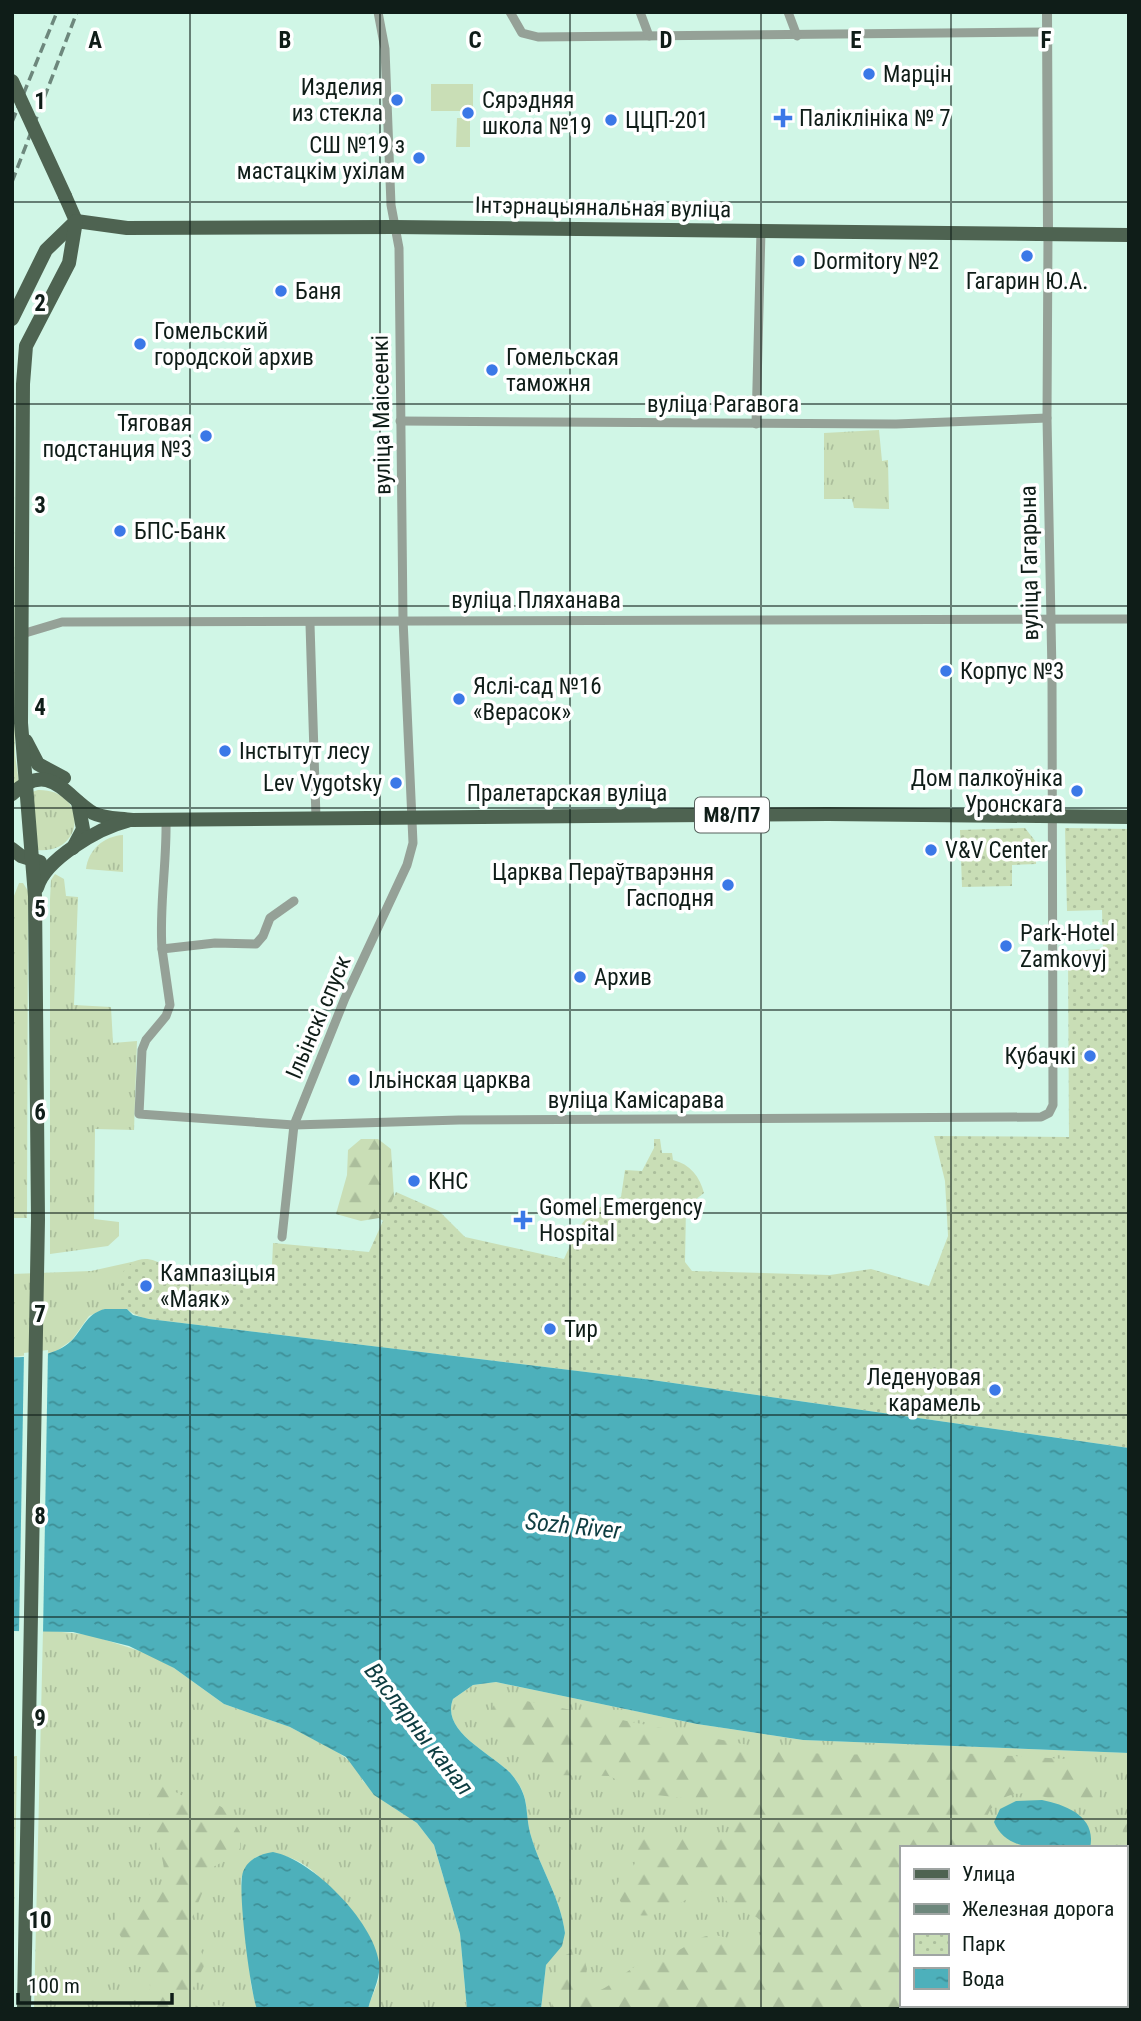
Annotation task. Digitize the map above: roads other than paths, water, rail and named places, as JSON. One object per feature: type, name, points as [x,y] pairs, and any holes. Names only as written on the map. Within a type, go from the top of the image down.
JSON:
[{"type":"main road","points":[[12,80],[76,221],[69,263],[32,331],[24,358],[21,723],[35,896]]},
{"type":"main road","name":"Інтэрнацыянальная вуліца","points":[[76,221],[127,228],[394,227],[1129,235]]},
{"type":"main road","points":[[12,319],[46,250],[76,221]]},
{"type":"main road","points":[[21,723],[30,753],[38,764],[72,783],[94,805],[115,818]]},
{"type":"main road","name":"М8/П7","points":[[26,784],[54,782],[74,795]]},
{"type":"main road","points":[[12,794],[26,784]]},
{"type":"main road","points":[[72,850],[83,829],[80,805],[74,795]]},
{"type":"main road","name":"Пралетарская вуліца","points":[[74,795],[96,814],[132,820],[828,814],[1129,817]]},
{"type":"main road","name":"Пралетарская вуліца","points":[[72,850],[109,827],[132,820]]},
{"type":"main road","points":[[12,849],[33,861]]},
{"type":"main road","name":"М8/П7","points":[[24,2009],[38,1219],[35,896],[41,875],[55,860],[72,850]]},
{"type":"main road","name":"М8/П7","points":[[33,861],[55,860]]},
{"type":"street","name":"вуліца Маісеенкі","points":[[378,12],[385,49],[391,205],[399,248],[403,619],[412,819]]},
{"type":"street","points":[[510,12],[522,33],[538,37],[1048,32]]},
{"type":"street","points":[[640,12],[649,36]]},
{"type":"street","points":[[788,12],[797,36]]},
{"type":"street","name":"вуліца Гагарына","points":[[1047,12],[1046,418],[1051,618],[1053,1105],[1049,1113]]},
{"type":"street","points":[[756,424],[761,231]]},
{"type":"street","name":"вуліца Рагавога","points":[[400,421],[896,424],[1046,418]]},
{"type":"street","name":"вуліца Пляханава","points":[[22,634],[62,622],[310,624],[403,619],[1129,619]]},
{"type":"street","points":[[310,624],[316,818]]},
{"type":"street","name":"Ільінскі спуск","points":[[282,1237],[294,1125],[345,998],[409,860],[413,843],[412,819]]},
{"type":"street","points":[[166,820],[167,862],[159,913],[162,949],[215,943],[256,944],[263,936],[270,919],[294,901]]},
{"type":"street","name":"вуліца Камісарава","points":[[162,949],[170,1005],[166,1016],[146,1040],[142,1050],[139,1114],[294,1125],[459,1120],[1041,1117],[1049,1113]]},
{"type":"water","points":[[105,1309],[127,1309],[133,1315],[149,1319],[652,1380],[1129,1448],[1129,1753],[803,1740],[697,1724],[496,1682],[473,1685],[453,1699],[451,1711],[454,1722],[471,1742],[504,1767],[518,1783],[526,1805],[531,1836],[555,1896],[565,1933],[562,1946],[546,1965],[541,2009],[467,2009],[460,1934],[434,1845],[417,1823],[374,1795],[346,1757],[290,1727],[224,1704],[174,1668],[129,1646],[73,1632],[12,1631],[12,1357],[37,1356],[61,1348],[74,1338],[90,1317]]},
{"type":"water","points":[[1042,1800],[1070,1809],[1078,1814],[1089,1828],[1090,1846],[1023,1846],[1011,1841],[1001,1833],[994,1822],[1000,1809],[1016,1801]]},
{"type":"water","points":[[273,1852],[289,1857],[323,1880],[339,1895],[366,1929],[379,1962],[377,1980],[368,2009],[257,2009],[245,1939],[243,1872],[251,1860]]},
{"type":"railway","points":[[12,122],[57,12]]},
{"type":"railway","points":[[12,182],[77,12]]},
{"type":"place","name":"Марцін","points":[[869,74]]},
{"type":"place","name":"Изделия из стекла","points":[[397,100]]},
{"type":"place","name":"Сярэдняя школа №19","points":[[468,113]]},
{"type":"place","name":"Паліклініка № 7","points":[[783,118]]},
{"type":"place","name":"ЦЦП-201","points":[[611,120]]},
{"type":"place","name":"СШ №19 з мастацкім ухілам","points":[[419,158]]},
{"type":"place","name":"Гагарин Ю.А.","points":[[1027,256]]},
{"type":"place","name":"Dormitory №2","points":[[799,261]]},
{"type":"place","name":"Баня","points":[[281,291]]},
{"type":"place","name":"Гомельский городской архив","points":[[140,344]]},
{"type":"place","name":"Гомельская таможня","points":[[492,370]]},
{"type":"place","name":"Тяговая подстанция №3","points":[[206,436]]},
{"type":"place","name":"БПС-Банк","points":[[120,531]]},
{"type":"place","name":"Корпус №3","points":[[946,671]]},
{"type":"place","name":"Яслі-сад №16 «Верасок»","points":[[459,699]]},
{"type":"place","name":"Інстытут лесу","points":[[225,751]]},
{"type":"place","name":"Lev Vygotsky","points":[[396,783]]},
{"type":"place","name":"Дом палкоўніка Уронскага","points":[[1077,791]]},
{"type":"place","name":"V&V Center","points":[[931,850]]},
{"type":"place","name":"Царква Пераўтварэння Гасподня","points":[[728,885]]},
{"type":"place","name":"Park-Hotel Zamkovyj","points":[[1006,946]]},
{"type":"place","name":"Архив","points":[[580,977]]},
{"type":"place","name":"Кубачкі","points":[[1090,1056]]},
{"type":"place","name":"Ільінская царква","points":[[354,1080]]},
{"type":"place","name":"КНС","points":[[414,1181]]},
{"type":"place","name":"Gomel Emergency Hospital","points":[[523,1220]]},
{"type":"place","name":"Кампазіцыя «Маяк»","points":[[146,1286]]},
{"type":"place","name":"Тир","points":[[550,1329]]},
{"type":"place","name":"Леденуовая карамель","points":[[995,1390]]},
{"type":"water label","name":"Sozh River","points":[[573,1526]]},
{"type":"water label","name":"Вяслярны канал","points":[[419,1729]]}]
